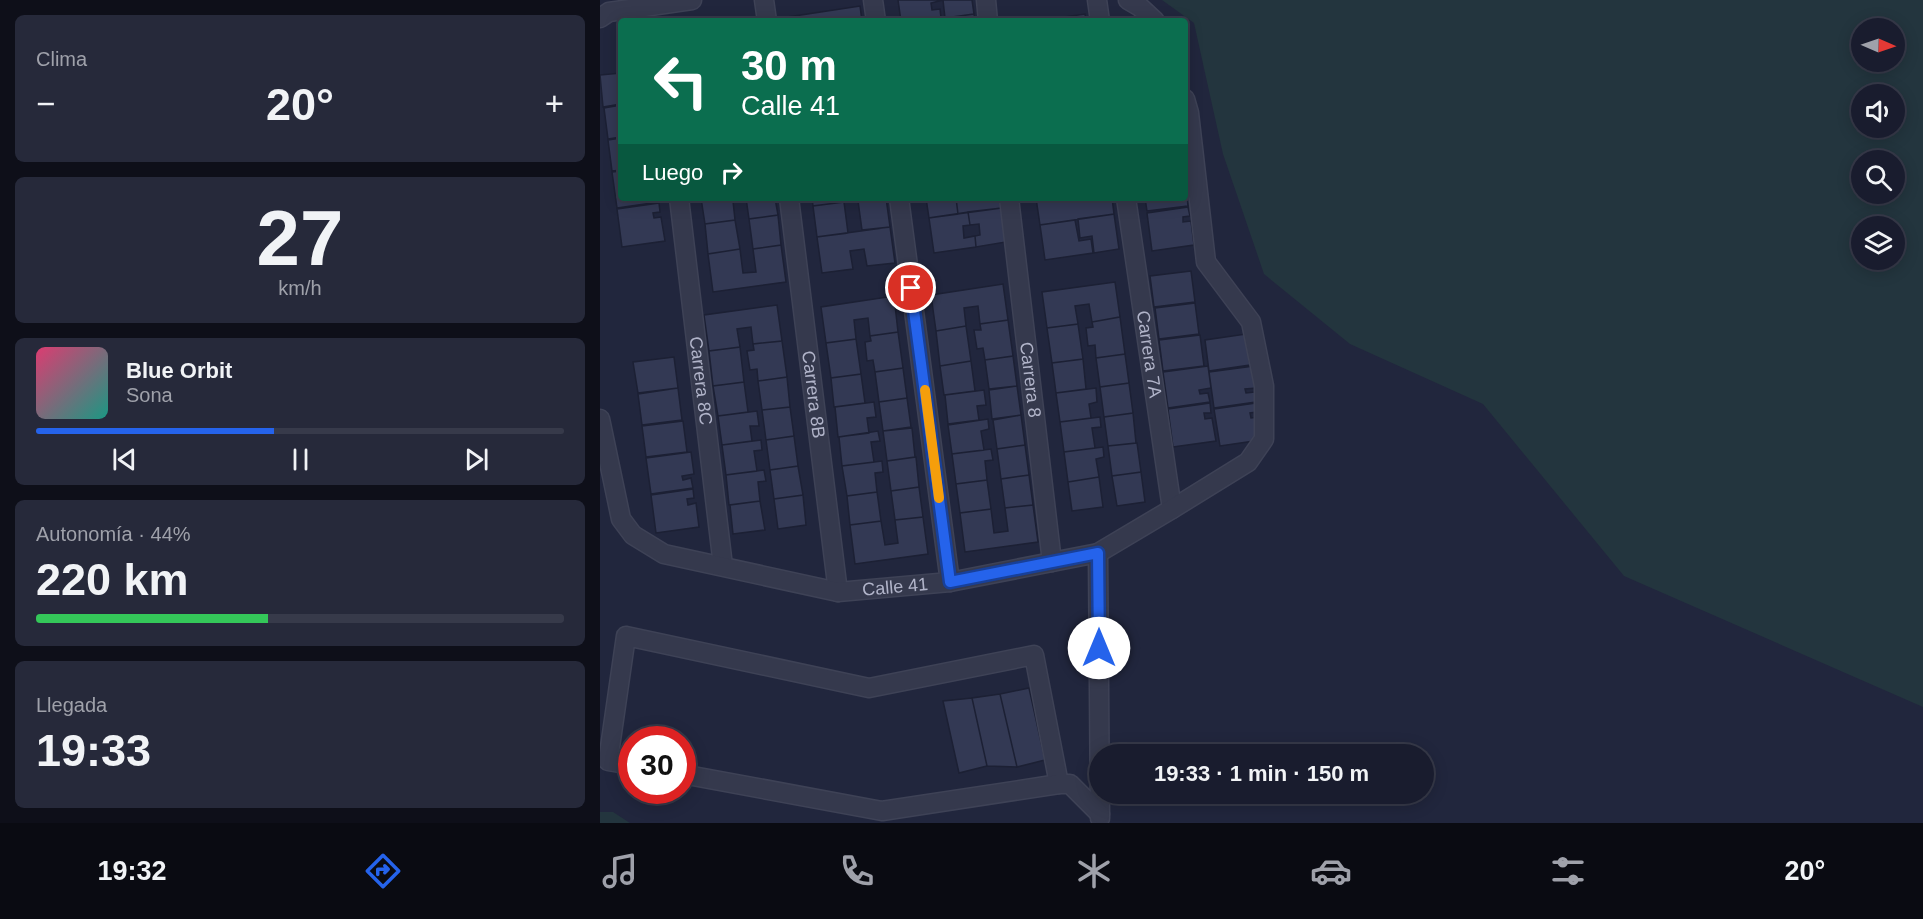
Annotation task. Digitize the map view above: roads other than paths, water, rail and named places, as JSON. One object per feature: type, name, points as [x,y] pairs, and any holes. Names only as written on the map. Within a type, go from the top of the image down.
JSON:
[{"type":"street","points":[[600,18],[609,12],[656,14],[692,0]]},
{"type":"street","points":[[764,0],[767,18]]},
{"type":"street","points":[[873,0],[876,18]]},
{"type":"street","points":[[986,0],[988,18]]},
{"type":"street","points":[[1096,0],[1099,18]]},
{"type":"street","points":[[1128,0],[1152,18]]},
{"type":"street","name":"Calle 41","points":[[600,419],[621,519],[633,535],[663,554],[838,592],[950,582],[1098,553],[1248,462],[1264,439],[1264,386],[1251,322],[1206,262],[1188,110]]},
{"type":"street","name":"Carrera 8C","points":[[679,201],[723,566]]},
{"type":"street","name":"Carrera 8B","points":[[789,201],[838,592]]},
{"type":"street","points":[[899,201],[950,582]]},
{"type":"street","name":"Carrera 8","points":[[1009,201],[1052,562]]},
{"type":"street","name":"Carrera 7A","points":[[1126,201],[1172,509]]},
{"type":"street","points":[[1098,553],[1100,818]]},
{"type":"street","points":[[618,763],[608,761],[626,636],[869,688],[1034,655],[1059,784]]},
{"type":"street","points":[[696,777],[882,811],[1070,784],[1100,818]]}]
